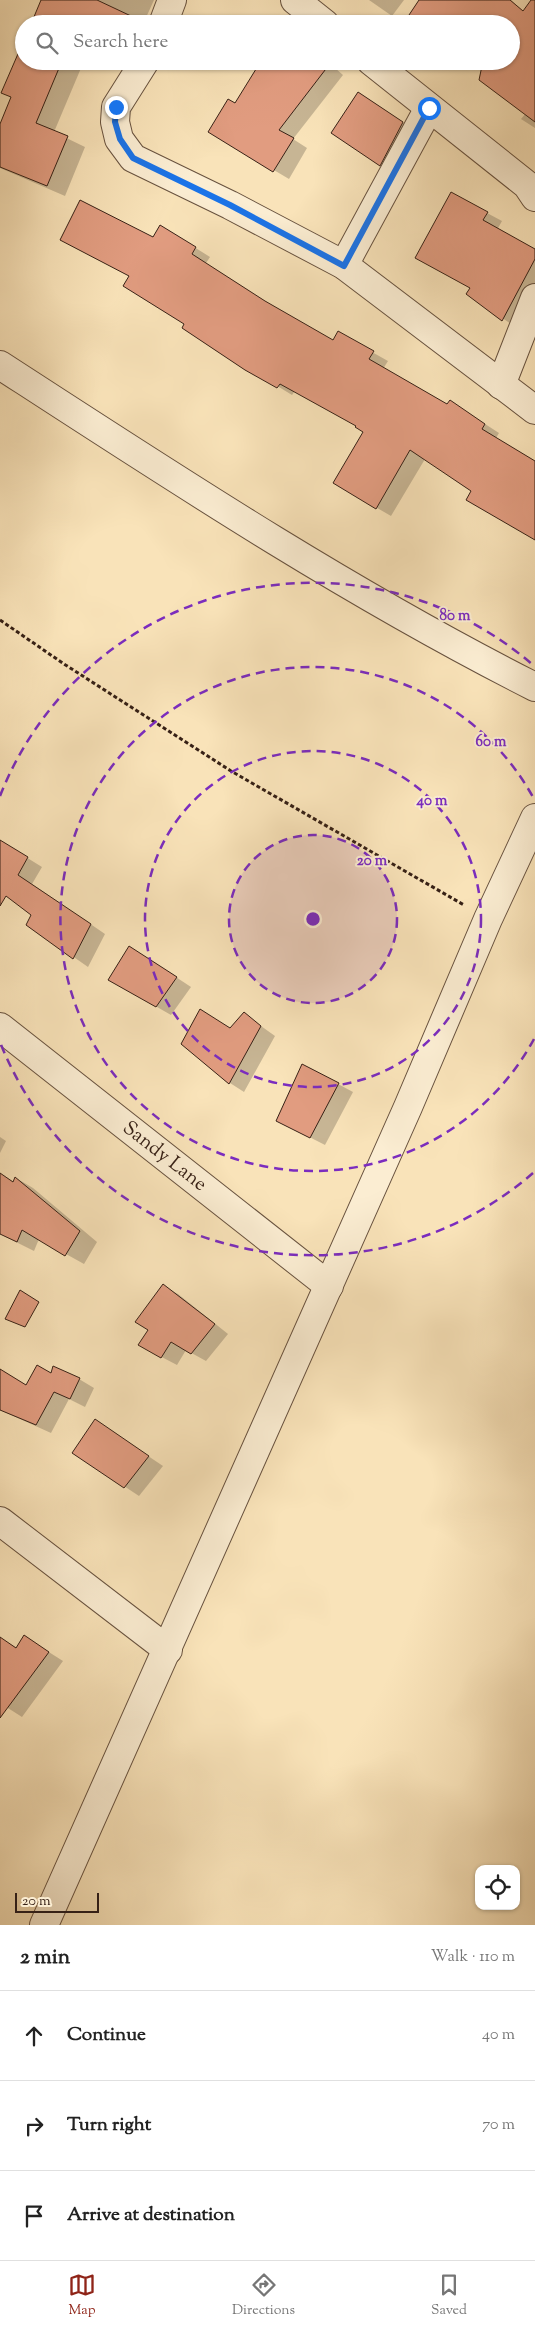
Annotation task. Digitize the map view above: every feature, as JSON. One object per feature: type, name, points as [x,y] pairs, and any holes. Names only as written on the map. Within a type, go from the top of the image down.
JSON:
[{"type":"street","points":[[166,15],[172,0]]},
{"type":"street","points":[[295,0],[313,15]]},
{"type":"street","points":[[139,70],[116,107],[115,122],[120,139],[133,158],[230,205],[344,266],[535,410]]},
{"type":"street","points":[[382,70],[527,185],[535,197]]},
{"type":"street","points":[[344,266],[429,108]]},
{"type":"street","points":[[501,385],[535,298]]},
{"type":"street","points":[[0,364],[288,548],[453,646],[535,687]]},
{"type":"street","points":[[44,1925],[408,1107],[488,918],[535,818]]},
{"type":"street","name":"Sandy Lane","points":[[0,1027],[328,1286]]},
{"type":"street","points":[[0,1521],[168,1650]]},
{"type":"path","points":[[0,620],[64,664],[231,771],[488,918]]},
{"type":"building","points":[[41,0],[97,0],[129,15],[35,15]]},
{"type":"building","points":[[419,0],[510,0],[523,11],[531,0],[535,0],[535,122],[479,80],[481,70],[520,70],[520,15],[409,15]]},
{"type":"building","points":[[15,61],[15,70],[58,70],[36,123],[68,136],[47,186],[0,167],[0,124],[11,97],[1,93]]},
{"type":"building","points":[[255,70],[325,70],[279,130],[294,138],[273,172],[208,132],[228,99],[235,103]]},
{"type":"building","points":[[358,92],[403,122],[380,166],[331,133]]},
{"type":"building","points":[[451,192],[488,212],[483,220],[535,249],[535,259],[502,321],[466,294],[470,288],[415,258]]},
{"type":"building","points":[[80,200],[153,237],[160,225],[196,247],[192,254],[265,301],[333,340],[338,331],[374,351],[369,359],[447,404],[450,400],[485,424],[482,429],[535,461],[535,540],[466,500],[471,491],[410,450],[376,509],[333,483],[363,432],[356,426],[280,384],[277,388],[245,370],[182,328],[184,324],[123,286],[129,276],[60,240]]},
{"type":"building","points":[[0,840],[28,857],[18,875],[91,924],[73,959],[26,925],[31,915],[6,896],[0,906]]},
{"type":"building","points":[[129,946],[177,977],[156,1007],[108,980]]},
{"type":"building","points":[[200,1009],[230,1028],[244,1012],[261,1026],[229,1084],[181,1044]]},
{"type":"building","points":[[302,1064],[339,1083],[310,1138],[276,1121]]},
{"type":"building","points":[[0,1173],[13,1182],[15,1177],[80,1231],[65,1256],[22,1230],[17,1242],[0,1234]]},
{"type":"building","points":[[163,1284],[215,1324],[191,1354],[171,1342],[161,1358],[138,1345],[148,1330],[135,1322]]},
{"type":"building","points":[[20,1290],[39,1302],[25,1327],[5,1319]]},
{"type":"building","points":[[37,1365],[51,1373],[53,1366],[80,1378],[70,1399],[54,1392],[36,1425],[0,1410],[0,1369],[26,1385]]},
{"type":"building","points":[[95,1419],[149,1456],[124,1488],[72,1453]]},
{"type":"building","points":[[24,1635],[49,1652],[0,1718],[0,1637],[16,1648]]},
{"type":"route","points":[[116,107],[115,122],[120,139],[133,158],[230,205],[344,266],[429,108]]}]
